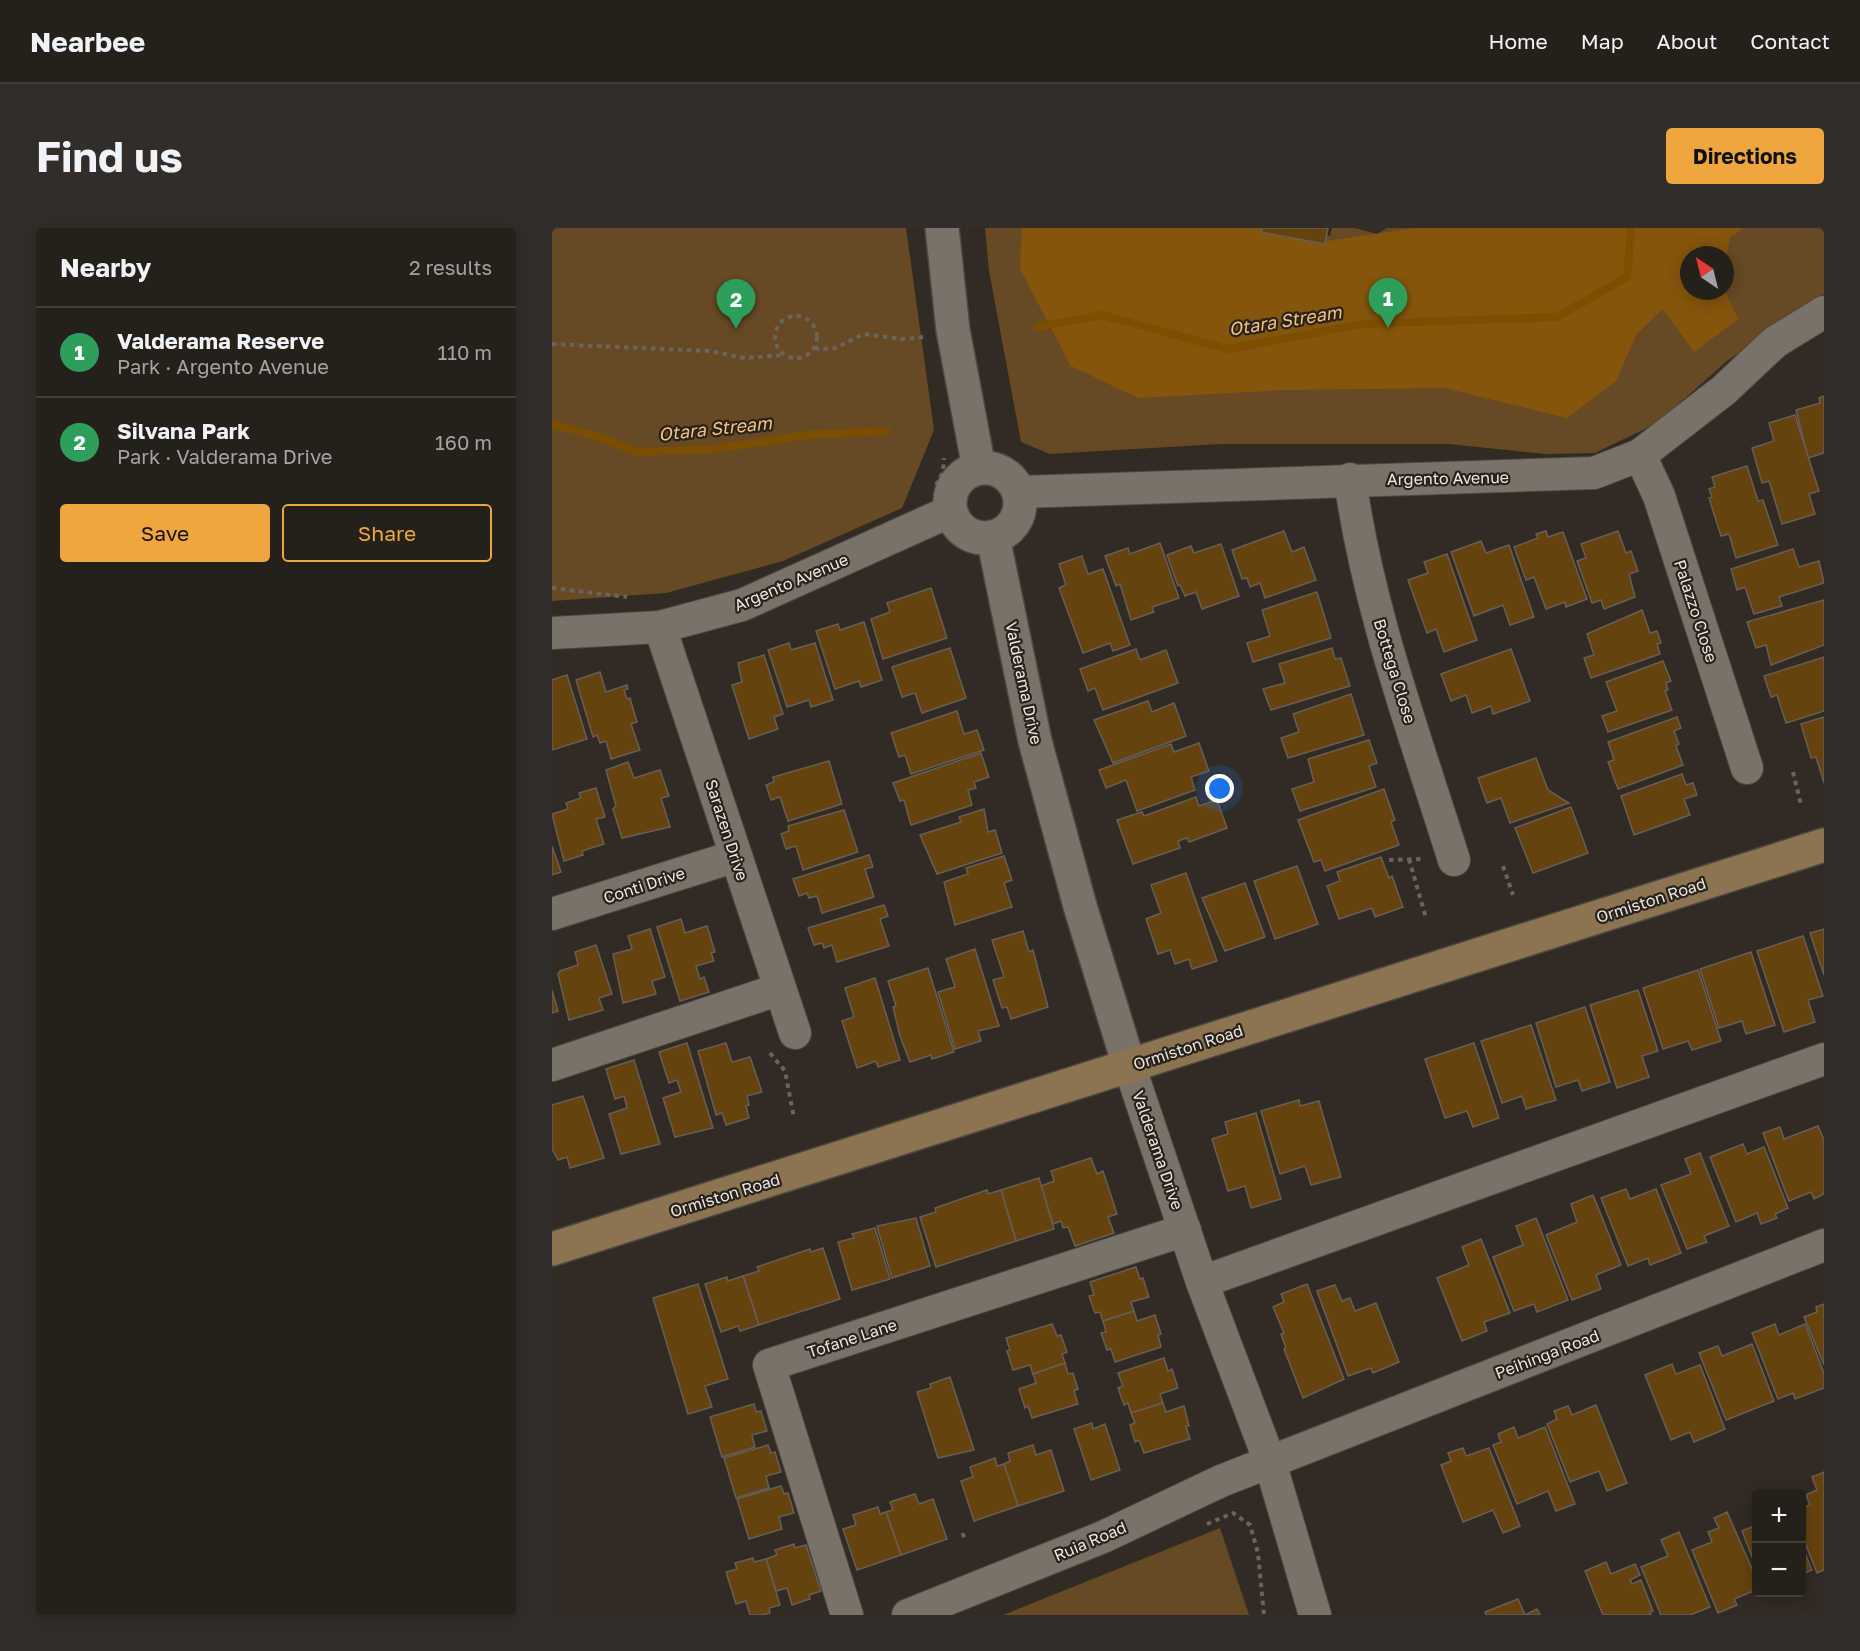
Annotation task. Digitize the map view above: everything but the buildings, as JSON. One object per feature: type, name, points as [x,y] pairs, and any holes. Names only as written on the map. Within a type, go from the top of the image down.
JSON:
[{"type":"main road","name":"Ormiston Road","points":[[552,1249],[1824,845]]},
{"type":"street","points":[[942,228],[953,330],[979,468]]},
{"type":"street","name":"Argento Avenue","points":[[1019,492],[1350,479],[1566,476],[1594,473],[1640,455],[1724,390],[1775,342],[1824,312]]},
{"type":"street","name":"Palazzo Close","points":[[1640,455],[1659,496],[1747,768]]},
{"type":"street","points":[[992,467],[1003,472],[1013,480],[1019,492],[1021,503],[1013,525],[993,537],[975,537],[967,533],[959,527],[942,501],[964,474],[979,468],[992,467]]},
{"type":"street","name":"Bottega Close","points":[[1350,479],[1358,536],[1369,587],[1454,860]]},
{"type":"street","name":"Argento Avenue","points":[[552,633],[660,627],[742,605],[942,501]]},
{"type":"street","name":"Valderama Drive","points":[[993,537],[1035,741],[1080,906],[1129,1065],[1202,1282],[1270,1462],[1315,1615]]},
{"type":"street","name":"Sarazen Drive","points":[[660,627],[780,989],[781,1038]]},
{"type":"street","name":"Conti Drive","points":[[552,914],[736,856]]},
{"type":"street","points":[[552,1065],[780,989]]},
{"type":"street","points":[[1202,1282],[1824,1059]]},
{"type":"street","name":"Tofane Lane","points":[[847,1615],[769,1365],[1185,1230]]},
{"type":"street","name":"Peihinga Road","points":[[1270,1462],[1824,1245]]},
{"type":"street","name":"Ruia Road","points":[[908,1615],[1103,1537],[1221,1481],[1270,1462]]},
{"type":"path","points":[[552,344],[709,351],[745,357],[805,356],[815,347],[818,340],[815,326],[805,317],[791,316],[785,319],[776,330],[776,344],[785,355]]},
{"type":"path","points":[[815,347],[819,350],[836,348],[863,334],[903,339],[931,336]]},
{"type":"path","points":[[942,501],[945,450]]},
{"type":"path","points":[[552,588],[633,597]]},
{"type":"path","points":[[1792,772],[1801,804]]},
{"type":"path","points":[[1409,859],[1426,918]]},
{"type":"path","points":[[1503,866],[1513,895]]},
{"type":"path","points":[[781,1038],[777,1063],[785,1071],[794,1118]]},
{"type":"path","points":[[1200,1527],[1233,1513],[1250,1525],[1258,1553],[1264,1615]]},
{"type":"path","points":[[963,1533],[964,1539]]},
{"type":"shaded area","points":[[552,228],[906,228],[934,430],[902,508],[783,561],[666,593],[552,601]]},
{"type":"shaded area","points":[[985,228],[1287,228],[1330,236],[1332,228],[1355,228],[1377,234],[1387,228],[1824,228],[1824,294],[1727,361],[1657,423],[1595,453],[1546,454],[1449,444],[1220,444],[1050,454],[1021,442],[989,271]]},
{"type":"shaded area","points":[[1022,228],[1262,228],[1327,241],[1415,228],[1744,228],[1730,237],[1728,246],[1680,246],[1680,300],[1729,300],[1738,319],[1694,352],[1663,309],[1636,335],[1616,381],[1567,418],[1445,388],[1285,390],[1138,398],[1071,366],[1020,269]]},
{"type":"shaded area","points":[[1220,1528],[1249,1615],[1003,1615]]},
{"type":"waterway","name":"Otara Stream","points":[[1037,327],[1102,315],[1228,349],[1363,324],[1557,317],[1627,277],[1631,228]]},
{"type":"waterway","name":"Otara Stream","points":[[552,424],[597,436],[637,452],[713,449],[808,435],[886,431]]},
{"type":"place","name":"Valderama Reserve","points":[[1388,328]]},
{"type":"place","name":"Silvana Park","points":[[736,329]]}]
